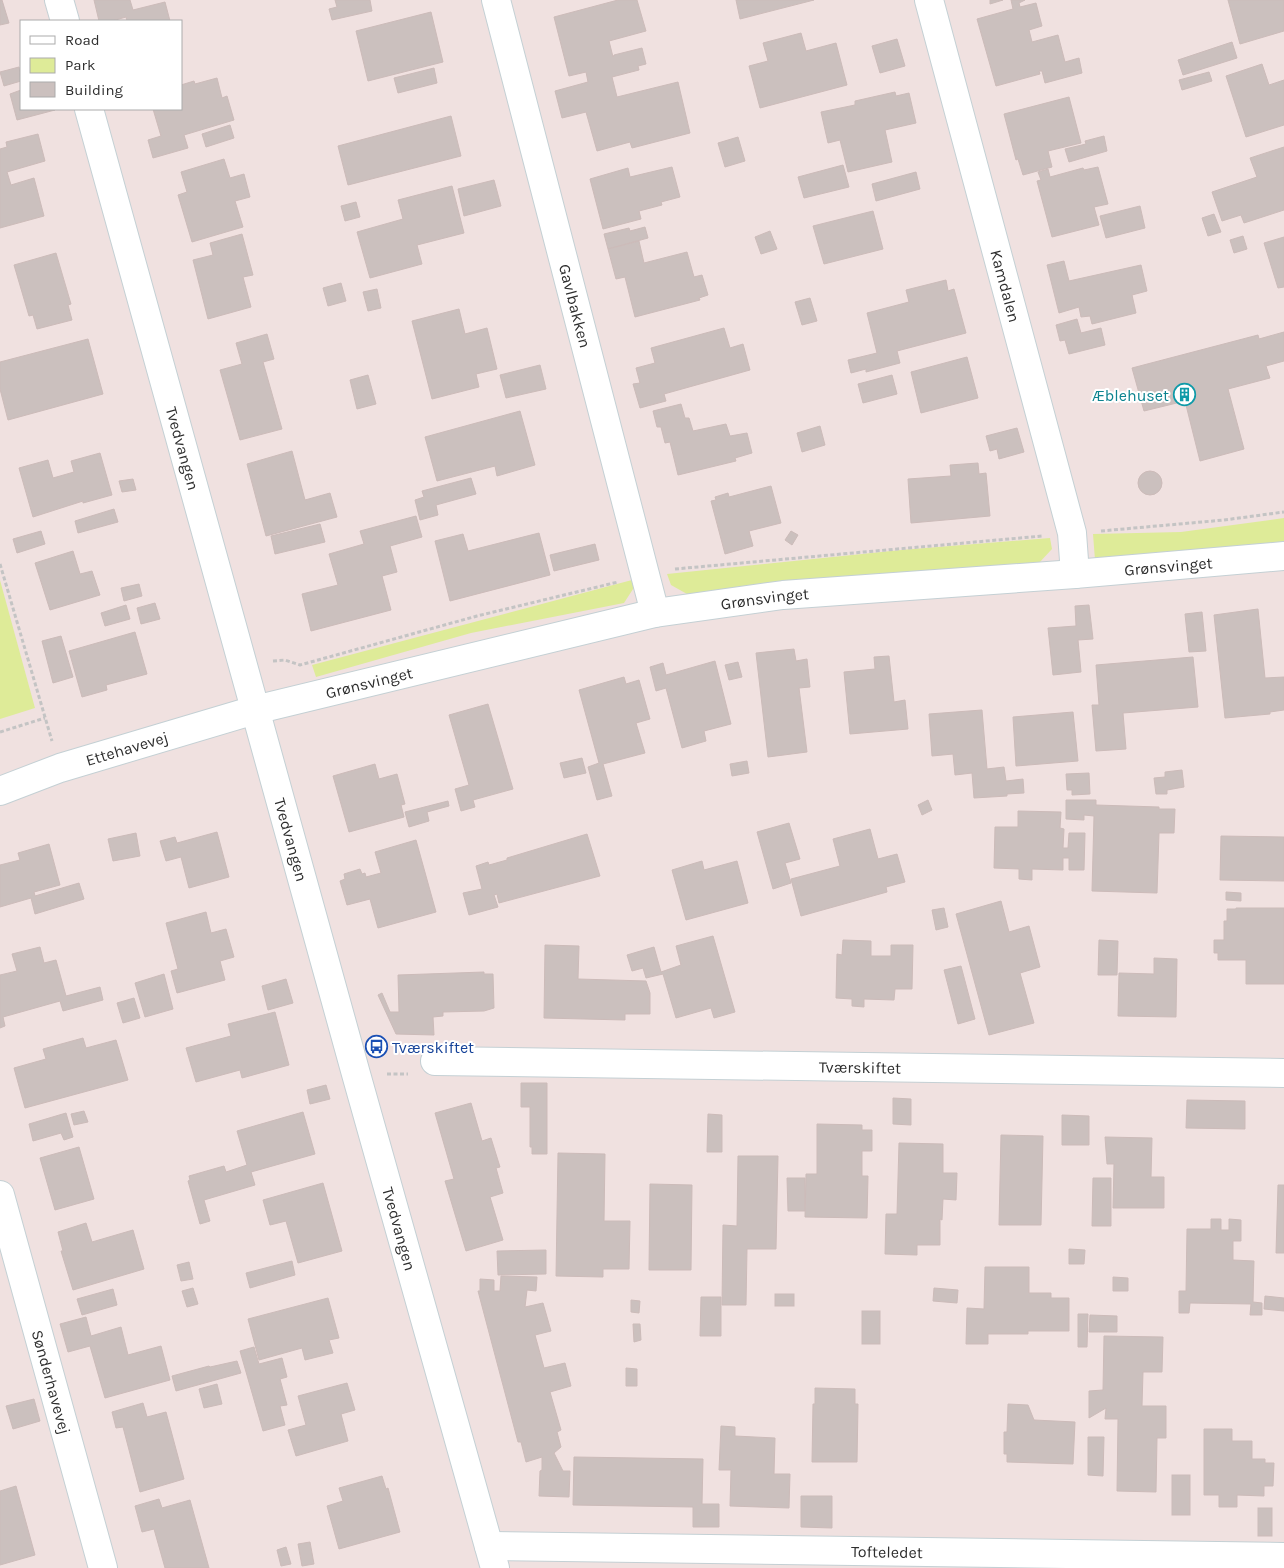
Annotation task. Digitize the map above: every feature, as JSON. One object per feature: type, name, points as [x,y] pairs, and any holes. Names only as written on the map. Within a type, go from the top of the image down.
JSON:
[{"type":"street","points":[[59,0],[65,20]]},
{"type":"street","name":"Gavlbakken","points":[[496,0],[656,613]]},
{"type":"street","name":"Kamdalen","points":[[930,0],[1072,533],[1075,574]]},
{"type":"street","name":"Tvedvangen","points":[[89,110],[356,1074],[492,1557]]},
{"type":"street","name":"Grønsvinget","points":[[255,710],[656,613],[783,595],[1075,574],[1284,556]]},
{"type":"street","name":"Ettehavevej","points":[[0,791],[60,768],[255,710]]},
{"type":"street","name":"Tværskiftet","points":[[435,1061],[1284,1073]]},
{"type":"street","name":"Sønderhavevej","points":[[0,1195],[103,1568]]},
{"type":"street","name":"Tofteledet","points":[[492,1557],[1284,1557]]},
{"type":"path","points":[[243,664],[285,660],[300,665],[477,616],[681,567],[1224,520],[1284,512]]},
{"type":"path","points":[[0,564],[60,768]]},
{"type":"path","points":[[0,732],[45,718]]},
{"type":"path","points":[[356,1074],[428,1074],[435,1061]]},
{"type":"green space","points":[[1284,518],[1284,544],[1095,560],[1093,534],[1181,532]]},
{"type":"green space","points":[[1050,538],[1052,549],[1039,563],[687,594],[671,585],[667,574],[901,550]]},
{"type":"green space","points":[[0,580],[35,708],[0,719]]},
{"type":"green space","points":[[632,580],[635,586],[624,603],[471,633],[316,677],[312,665]]},
{"type":"building","points":[[0,0],[2,0],[9,23],[0,25]]},
{"type":"building","points":[[94,0],[130,0],[133,10],[165,2],[170,20],[127,20],[126,17],[116,20],[99,20]]},
{"type":"building","points":[[335,0],[370,0],[372,11],[332,20],[329,9],[337,7]]},
{"type":"building","points":[[618,0],[637,0],[646,31],[609,41],[613,57],[614,55],[642,48],[646,64],[638,66],[639,70],[612,77],[617,97],[678,82],[690,133],[632,148],[630,142],[597,151],[586,112],[562,118],[555,91],[588,82],[586,72],[569,76],[554,17]]},
{"type":"building","points":[[736,0],[814,0],[740,19]]},
{"type":"building","points":[[990,0],[1003,0],[990,4]]},
{"type":"building","points":[[1011,0],[1025,0],[1019,3],[1020,7],[1036,3],[1042,26],[1029,30],[1032,42],[1058,35],[1065,62],[1079,58],[1082,73],[1045,83],[1042,71],[1039,71],[1040,74],[996,86],[977,19],[1013,9]]},
{"type":"building","points":[[1228,0],[1284,0],[1284,31],[1240,44]]},
{"type":"building","points":[[431,12],[443,62],[368,81],[356,31]]},
{"type":"building","points":[[801,33],[806,51],[836,43],[847,85],[760,108],[749,66],[768,61],[763,43]]},
{"type":"building","points":[[897,39],[905,66],[880,73],[872,46]]},
{"type":"building","points":[[1232,42],[1237,58],[1183,75],[1178,60]]},
{"type":"building","points":[[1262,64],[1269,85],[1284,80],[1284,125],[1246,137],[1226,76]]},
{"type":"building","points":[[19,67],[20,81],[4,86],[0,72]]},
{"type":"building","points":[[434,68],[437,83],[398,93],[394,78]]},
{"type":"building","points":[[1209,72],[1212,81],[1182,90],[1179,80]]},
{"type":"building","points":[[217,78],[222,98],[227,96],[234,120],[184,135],[188,148],[153,158],[148,140],[161,136],[153,110],[182,110],[182,85],[194,81],[195,84]]},
{"type":"building","points":[[20,90],[20,110],[55,110],[17,120],[10,94]]},
{"type":"building","points":[[895,92],[896,96],[909,93],[916,123],[885,130],[892,162],[848,172],[840,140],[828,143],[821,112],[855,105],[855,101]]},
{"type":"building","points":[[1069,97],[1081,143],[1048,151],[1052,167],[1023,175],[1018,159],[1016,160],[1004,114]]},
{"type":"building","points":[[451,116],[461,156],[348,185],[338,146]]},
{"type":"building","points":[[230,125],[234,138],[206,147],[202,134]]},
{"type":"building","points":[[38,134],[45,161],[7,172],[11,185],[34,178],[44,216],[0,228],[0,149],[7,147],[6,142]]},
{"type":"building","points":[[1104,136],[1107,151],[1069,162],[1065,149],[1086,144],[1085,141]]},
{"type":"building","points":[[738,137],[745,161],[725,167],[718,143]]},
{"type":"building","points":[[1284,147],[1284,210],[1244,223],[1241,215],[1222,221],[1212,192],[1257,177],[1250,158]]},
{"type":"building","points":[[224,159],[230,178],[244,174],[250,197],[235,201],[243,227],[192,242],[178,195],[187,192],[181,172]]},
{"type":"building","points":[[843,165],[849,187],[804,198],[798,177]]},
{"type":"building","points":[[672,167],[680,197],[661,202],[662,205],[639,211],[641,219],[603,229],[590,179],[628,168],[630,177]]},
{"type":"building","points":[[1098,167],[1108,204],[1094,207],[1099,225],[1052,237],[1037,181],[1041,180],[1038,172],[1048,169],[1050,177],[1083,168],[1084,170]]},
{"type":"building","points":[[916,172],[920,189],[876,201],[872,184]]},
{"type":"building","points":[[494,180],[501,206],[464,216],[458,189]]},
{"type":"building","points":[[452,186],[464,233],[417,245],[422,264],[370,278],[357,232],[403,219],[398,200]]},
{"type":"building","points":[[356,202],[360,217],[345,221],[341,206]]},
{"type":"building","points":[[1140,206],[1145,228],[1106,238],[1100,216]]},
{"type":"building","points":[[873,211],[883,249],[824,264],[813,226]]},
{"type":"building","points":[[1214,214],[1221,232],[1208,236],[1202,218]]},
{"type":"building","points":[[645,227],[648,238],[608,249],[604,234],[629,228],[630,231]]},
{"type":"building","points":[[770,231],[777,249],[761,254],[755,237]]},
{"type":"building","points":[[242,234],[253,275],[243,277],[251,307],[208,319],[193,260],[213,255],[210,243]]},
{"type":"building","points":[[1243,236],[1247,249],[1234,253],[1230,240]]},
{"type":"building","points":[[1284,237],[1284,287],[1278,288],[1264,243]]},
{"type":"building","points":[[639,241],[644,263],[687,252],[694,277],[702,275],[708,295],[699,298],[700,300],[635,317],[625,277],[616,279],[608,249]]},
{"type":"building","points":[[56,253],[71,304],[68,305],[72,320],[37,329],[33,315],[29,316],[14,265]]},
{"type":"building","points":[[1064,261],[1069,281],[1141,265],[1147,291],[1132,295],[1136,313],[1092,324],[1090,316],[1081,317],[1079,307],[1059,313],[1047,265]]},
{"type":"building","points":[[946,280],[948,291],[954,289],[966,333],[897,351],[900,363],[866,372],[866,369],[851,373],[848,360],[877,353],[867,313],[909,302],[906,290]]},
{"type":"building","points":[[341,283],[346,301],[328,306],[323,288]]},
{"type":"building","points":[[377,289],[381,308],[368,311],[363,292]]},
{"type":"building","points":[[810,298],[817,321],[802,325],[795,302]]},
{"type":"building","points":[[459,309],[465,334],[487,328],[497,369],[476,374],[479,387],[432,399],[412,321]]},
{"type":"building","points":[[1077,319],[1081,333],[1101,328],[1105,345],[1069,354],[1065,340],[1060,341],[1056,325]]},
{"type":"building","points":[[724,328],[730,348],[743,344],[750,370],[664,394],[666,401],[640,408],[633,384],[640,383],[636,368],[655,363],[651,348]]},
{"type":"building","name":"Æblehuset","points":[[1284,332],[1284,361],[1266,366],[1270,378],[1228,389],[1244,449],[1200,461],[1185,401],[1144,411],[1132,368],[1258,335],[1259,339]]},
{"type":"building","points":[[267,334],[274,359],[263,362],[282,429],[240,440],[220,370],[242,364],[236,343]]},
{"type":"building","points":[[88,339],[103,394],[8,420],[0,389],[0,362]]},
{"type":"building","points":[[967,357],[978,398],[921,413],[911,372]]},
{"type":"building","points":[[540,365],[546,389],[506,398],[500,375]]},
{"type":"building","points":[[368,375],[376,404],[357,409],[350,380]]},
{"type":"building","points":[[892,375],[897,394],[863,403],[858,384]]},
{"type":"building","points":[[681,404],[685,418],[689,418],[693,431],[726,424],[730,436],[747,433],[752,453],[735,458],[736,461],[678,475],[670,442],[665,443],[661,427],[657,427],[653,411]]},
{"type":"building","points":[[520,411],[535,465],[497,476],[495,466],[437,481],[425,437]]},
{"type":"building","points":[[820,426],[825,445],[802,452],[797,433]]},
{"type":"building","points":[[1017,428],[1024,452],[999,459],[997,449],[990,451],[986,436]]},
{"type":"building","points":[[292,451],[305,500],[330,493],[337,517],[266,536],[247,464]]},
{"type":"building","points":[[100,453],[112,495],[83,503],[83,501],[33,517],[19,468],[48,460],[53,478],[74,472],[71,461]]},
{"type":"building","points":[[978,463],[979,474],[986,473],[990,516],[911,523],[908,479],[951,476],[950,465]]},
{"type":"building","points":[[1150,471],[1159,474],[1162,483],[1159,492],[1150,495],[1141,492],[1138,483],[1141,474]]},
{"type":"building","points":[[471,478],[476,494],[436,505],[438,515],[420,520],[415,500],[424,497],[422,491]]},
{"type":"building","points":[[133,479],[136,490],[122,492],[119,481]]},
{"type":"building","points":[[771,486],[781,523],[749,531],[753,546],[725,554],[711,501],[716,500],[715,497],[728,493],[729,497]]},
{"type":"building","points":[[114,509],[118,522],[78,533],[75,521]]},
{"type":"building","points":[[416,516],[422,537],[390,546],[397,572],[382,576],[391,610],[311,631],[302,594],[338,585],[329,554],[364,544],[360,531]]},
{"type":"building","points":[[320,524],[325,542],[275,554],[271,536]]},
{"type":"building","points":[[41,531],[45,544],[17,553],[13,539]]},
{"type":"building","points":[[791,531],[798,535],[792,545],[785,540]]},
{"type":"building","points":[[539,533],[550,575],[450,601],[435,541],[463,534],[468,551]]},
{"type":"building","points":[[595,544],[599,560],[554,571],[550,555]]},
{"type":"building","points":[[73,551],[80,574],[92,571],[100,595],[50,610],[35,563]]},
{"type":"building","points":[[139,584],[142,596],[124,601],[121,588]]},
{"type":"building","points":[[155,603],[160,619],[141,624],[137,608]]},
{"type":"building","points":[[126,605],[130,619],[105,626],[101,613]]},
{"type":"building","points":[[1089,605],[1093,639],[1078,640],[1081,672],[1053,675],[1048,628],[1076,626],[1075,606]]},
{"type":"building","points":[[1258,609],[1265,678],[1284,677],[1284,710],[1270,712],[1270,714],[1225,718],[1214,615]]},
{"type":"building","points":[[1202,612],[1206,651],[1189,652],[1185,614]]},
{"type":"building","points":[[135,632],[147,674],[106,685],[107,690],[82,697],[69,651]]},
{"type":"building","points":[[61,636],[73,677],[53,683],[42,641]]},
{"type":"building","points":[[794,649],[796,661],[807,659],[810,687],[799,688],[807,752],[768,757],[756,653]]},
{"type":"building","points":[[889,656],[894,702],[905,700],[908,729],[850,734],[844,672],[875,669],[874,657]]},
{"type":"building","points":[[1193,657],[1198,707],[1123,713],[1126,749],[1096,751],[1092,705],[1099,705],[1096,665]]},
{"type":"building","points":[[715,661],[731,724],[704,731],[706,741],[682,748],[666,688],[656,691],[650,667],[663,663],[666,675]]},
{"type":"building","points":[[738,662],[742,677],[729,680],[725,665]]},
{"type":"building","points":[[624,677],[626,684],[639,680],[650,719],[636,723],[645,753],[603,764],[612,796],[597,800],[588,767],[599,763],[579,690]]},
{"type":"building","points":[[488,704],[513,789],[473,800],[475,807],[461,811],[455,789],[469,785],[449,715]]},
{"type":"building","points":[[982,710],[987,769],[1004,767],[1006,781],[1023,779],[1024,793],[974,798],[972,773],[955,775],[953,754],[932,756],[929,714]]},
{"type":"building","points":[[1073,712],[1078,761],[1016,766],[1013,717]]},
{"type":"building","points":[[582,758],[586,773],[564,778],[560,763]]},
{"type":"building","points":[[747,761],[749,773],[732,776],[730,764]]},
{"type":"building","points":[[375,764],[379,779],[397,774],[405,804],[401,805],[404,817],[349,832],[333,776]]},
{"type":"building","points":[[1182,770],[1184,787],[1167,790],[1167,794],[1156,794],[1154,778],[1165,777],[1165,772]]},
{"type":"building","points":[[1089,773],[1090,794],[1072,795],[1072,790],[1067,790],[1066,774]]},
{"type":"building","points":[[928,800],[932,810],[922,815],[918,805]]},
{"type":"building","points":[[1066,800],[1096,800],[1096,805],[1175,809],[1174,833],[1159,833],[1157,893],[1092,891],[1094,816],[1084,815],[1084,820],[1066,819]]},
{"type":"building","points":[[448,801],[449,806],[427,812],[429,821],[409,827],[405,812]]},
{"type":"building","points":[[1018,811],[1061,812],[1060,828],[1064,829],[1063,848],[1068,848],[1069,833],[1085,833],[1084,870],[1069,870],[1069,858],[1063,858],[1063,870],[1032,869],[1032,880],[1019,879],[1019,869],[994,868],[995,827],[1018,827]]},
{"type":"building","points":[[789,823],[800,859],[785,863],[791,883],[773,889],[757,832]]},
{"type":"building","points":[[870,829],[878,859],[897,854],[905,882],[886,887],[887,892],[801,916],[791,879],[840,866],[833,839]]},
{"type":"building","points":[[217,832],[229,877],[189,888],[181,857],[166,861],[160,841],[175,837],[177,843]]},
{"type":"building","points":[[136,833],[140,856],[113,861],[108,839]]},
{"type":"building","points":[[587,834],[600,876],[499,903],[497,894],[494,895],[498,907],[469,915],[463,893],[482,889],[476,866],[488,862],[489,865],[507,860],[507,858]]},
{"type":"building","points":[[1221,836],[1284,837],[1284,881],[1220,880]]},
{"type":"building","points":[[416,840],[436,912],[378,928],[370,899],[347,905],[340,881],[345,879],[344,874],[360,869],[362,874],[365,873],[366,877],[381,873],[375,852]]},
{"type":"building","points":[[49,844],[60,885],[34,892],[35,896],[79,883],[84,899],[35,914],[31,898],[0,907],[0,865],[20,860],[18,853]]},
{"type":"building","points":[[702,861],[704,870],[737,861],[748,903],[686,920],[672,870]]},
{"type":"building","points":[[1226,892],[1241,893],[1241,901],[1226,900]]},
{"type":"building","points":[[1001,901],[1009,932],[1029,926],[1040,967],[1020,973],[1034,1023],[989,1035],[956,914]]},
{"type":"building","points":[[944,908],[948,927],[936,930],[932,910]]},
{"type":"building","points":[[1284,908],[1284,984],[1246,984],[1246,960],[1218,960],[1218,953],[1214,953],[1214,940],[1224,940],[1224,921],[1227,921],[1227,909]]},
{"type":"building","points":[[206,912],[211,933],[226,929],[234,957],[220,961],[225,980],[177,993],[171,971],[178,969],[166,923]]},
{"type":"building","points":[[713,936],[735,1012],[714,1018],[711,1008],[676,1018],[663,974],[646,978],[643,968],[632,971],[627,955],[654,947],[661,972],[681,965],[676,946]]},
{"type":"building","points":[[843,940],[871,941],[871,956],[891,956],[891,945],[913,945],[912,989],[895,989],[894,1000],[864,999],[864,1007],[852,1006],[852,999],[836,998],[837,954],[842,955]]},
{"type":"building","points":[[1099,940],[1118,941],[1117,975],[1098,975]]},
{"type":"building","points":[[545,945],[579,946],[578,979],[646,981],[650,993],[650,1014],[625,1014],[625,1020],[544,1018]]},
{"type":"building","points":[[40,947],[44,963],[56,960],[66,996],[100,987],[103,1000],[63,1011],[60,1001],[3,1017],[5,1026],[0,1028],[0,975],[17,971],[12,954]]},
{"type":"building","points":[[1154,958],[1177,959],[1176,1017],[1118,1016],[1119,973],[1154,974]]},
{"type":"building","points":[[961,966],[975,1019],[958,1024],[944,970]]},
{"type":"building","points":[[484,972],[484,974],[493,974],[494,1008],[484,1011],[443,1012],[443,1016],[433,1017],[434,1035],[396,1034],[378,995],[382,993],[390,1012],[399,1012],[398,975]]},
{"type":"building","points":[[164,974],[173,1009],[145,1017],[135,983]]},
{"type":"building","points":[[286,979],[293,1003],[268,1010],[262,986]]},
{"type":"building","points":[[134,998],[140,1018],[123,1023],[117,1003]]},
{"type":"building","points":[[275,1012],[289,1065],[242,1078],[240,1070],[196,1082],[186,1048],[231,1036],[228,1024]]},
{"type":"building","points":[[83,1038],[86,1048],[116,1040],[128,1080],[25,1108],[14,1068],[46,1059],[43,1049]]},
{"type":"building","points":[[521,1083],[547,1083],[547,1154],[532,1154],[532,1147],[530,1147],[530,1107],[521,1107]]},
{"type":"building","points":[[326,1085],[330,1099],[310,1104],[307,1090]]},
{"type":"building","points":[[893,1098],[911,1099],[911,1125],[893,1124]]},
{"type":"building","points":[[1187,1100],[1245,1101],[1245,1129],[1186,1128]]},
{"type":"building","points":[[471,1103],[482,1141],[491,1138],[500,1167],[496,1168],[503,1193],[490,1197],[503,1240],[466,1251],[445,1181],[454,1179],[435,1113]]},
{"type":"building","points":[[84,1111],[88,1122],[74,1125],[71,1114]]},
{"type":"building","points":[[303,1112],[315,1154],[251,1172],[255,1185],[204,1200],[210,1221],[200,1224],[188,1181],[190,1180],[189,1176],[224,1166],[226,1172],[247,1165],[237,1131]]},
{"type":"building","points":[[66,1113],[73,1137],[64,1140],[61,1133],[33,1141],[29,1124]]},
{"type":"building","points":[[708,1114],[722,1115],[722,1152],[707,1152]]},
{"type":"building","points":[[1062,1115],[1089,1116],[1089,1145],[1062,1145]]},
{"type":"building","points":[[817,1124],[862,1125],[862,1130],[872,1130],[872,1151],[862,1151],[862,1176],[868,1176],[867,1218],[805,1217],[806,1174],[817,1174]]},
{"type":"building","points":[[1001,1135],[1043,1136],[1041,1225],[999,1225]]},
{"type":"building","points":[[1105,1137],[1152,1138],[1151,1177],[1164,1177],[1164,1208],[1113,1208],[1114,1164],[1107,1164]]},
{"type":"building","points":[[899,1143],[943,1144],[943,1173],[957,1173],[956,1200],[943,1199],[942,1220],[940,1219],[940,1245],[917,1245],[917,1255],[885,1254],[886,1214],[897,1214]]},
{"type":"building","points":[[79,1147],[94,1199],[55,1210],[40,1158]]},
{"type":"building","points":[[558,1153],[605,1154],[604,1221],[630,1221],[629,1269],[603,1269],[603,1277],[556,1276]]},
{"type":"building","points":[[738,1156],[778,1156],[776,1249],[747,1249],[746,1305],[722,1305],[723,1225],[737,1226]]},
{"type":"building","points":[[787,1178],[805,1178],[805,1211],[788,1211]]},
{"type":"building","points":[[1093,1178],[1111,1178],[1111,1226],[1092,1226]]},
{"type":"building","points":[[323,1183],[342,1251],[298,1263],[286,1221],[270,1225],[263,1200]]},
{"type":"building","points":[[650,1184],[692,1185],[691,1270],[649,1270]]},
{"type":"building","points":[[1278,1185],[1284,1185],[1284,1253],[1276,1253]]},
{"type":"building","points":[[1211,1219],[1221,1219],[1221,1230],[1229,1230],[1229,1219],[1241,1220],[1241,1241],[1233,1241],[1233,1260],[1254,1261],[1253,1302],[1262,1303],[1262,1315],[1250,1315],[1251,1304],[1190,1303],[1189,1313],[1179,1313],[1179,1291],[1186,1291],[1187,1229],[1211,1229]]},
{"type":"building","points":[[86,1223],[92,1242],[133,1230],[144,1269],[73,1290],[61,1251],[63,1251],[58,1232]]},
{"type":"building","points":[[1069,1249],[1085,1250],[1084,1264],[1069,1264]]},
{"type":"building","points":[[546,1250],[546,1274],[498,1275],[497,1251]]},
{"type":"building","points":[[292,1261],[295,1275],[250,1288],[246,1273]]},
{"type":"building","points":[[189,1262],[193,1279],[181,1281],[177,1265]]},
{"type":"building","points":[[985,1267],[1029,1267],[1029,1293],[1051,1293],[1051,1298],[1069,1298],[1069,1331],[1028,1331],[1028,1334],[988,1334],[988,1344],[966,1344],[967,1308],[984,1309]]},
{"type":"building","points":[[501,1276],[537,1277],[536,1291],[527,1290],[525,1307],[543,1303],[551,1331],[535,1335],[544,1368],[565,1363],[571,1386],[550,1392],[561,1430],[557,1432],[561,1447],[554,1453],[563,1471],[570,1471],[569,1497],[539,1496],[542,1457],[526,1462],[521,1442],[518,1442],[478,1291],[480,1291],[480,1279],[494,1280],[494,1291],[500,1291]]},
{"type":"building","points":[[1113,1277],[1128,1278],[1128,1291],[1113,1291]]},
{"type":"building","points":[[193,1288],[198,1304],[187,1307],[182,1291]]},
{"type":"building","points":[[934,1288],[958,1290],[957,1303],[933,1301]]},
{"type":"building","points":[[113,1289],[117,1305],[82,1315],[77,1299]]},
{"type":"building","points":[[775,1294],[794,1294],[794,1306],[775,1306]]},
{"type":"building","points":[[1265,1296],[1284,1298],[1284,1311],[1264,1309]]},
{"type":"building","points":[[701,1297],[721,1297],[721,1336],[700,1336]]},
{"type":"building","points":[[328,1298],[339,1338],[329,1340],[333,1353],[305,1360],[302,1348],[259,1360],[248,1319]]},
{"type":"building","points":[[631,1300],[640,1301],[639,1313],[631,1312]]},
{"type":"building","points":[[862,1311],[880,1311],[880,1344],[862,1344]]},
{"type":"building","points":[[1078,1314],[1088,1314],[1087,1347],[1078,1347]]},
{"type":"building","points":[[1090,1315],[1117,1316],[1117,1332],[1089,1332]]},
{"type":"building","points":[[86,1317],[91,1336],[121,1327],[128,1355],[161,1346],[170,1380],[105,1398],[90,1346],[68,1352],[60,1324]]},
{"type":"building","points":[[633,1324],[640,1324],[641,1340],[634,1342]]},
{"type":"building","points":[[1104,1336],[1163,1337],[1162,1372],[1143,1372],[1142,1406],[1166,1406],[1166,1438],[1157,1438],[1156,1492],[1117,1491],[1118,1419],[1105,1419],[1106,1408],[1089,1418],[1089,1391],[1103,1390]]},
{"type":"building","points":[[254,1347],[259,1364],[282,1358],[287,1377],[280,1379],[287,1405],[280,1406],[285,1425],[263,1431],[240,1351]]},
{"type":"building","points":[[237,1361],[241,1373],[176,1391],[172,1376]]},
{"type":"building","points":[[626,1368],[637,1369],[637,1386],[626,1386]]},
{"type":"building","points":[[347,1383],[355,1410],[341,1414],[348,1441],[296,1456],[288,1430],[306,1425],[298,1396]]},
{"type":"building","points":[[217,1384],[222,1404],[204,1408],[199,1389]]},
{"type":"building","points":[[815,1388],[855,1389],[855,1404],[858,1404],[857,1462],[812,1462]]},
{"type":"building","points":[[34,1399],[40,1421],[13,1429],[6,1406]]},
{"type":"building","points":[[143,1403],[147,1417],[166,1412],[184,1479],[140,1492],[123,1427],[116,1428],[112,1412]]},
{"type":"building","points":[[1008,1404],[1028,1405],[1034,1420],[1075,1422],[1073,1464],[1007,1462],[1007,1454],[1004,1454],[1004,1432],[1007,1432]]},
{"type":"building","points":[[721,1426],[735,1427],[735,1436],[775,1438],[774,1474],[790,1474],[789,1508],[730,1506],[731,1470],[719,1470]]},
{"type":"building","points":[[1204,1429],[1232,1429],[1232,1441],[1252,1441],[1252,1459],[1265,1459],[1265,1463],[1274,1463],[1273,1486],[1264,1486],[1264,1496],[1237,1495],[1237,1507],[1219,1507],[1219,1495],[1204,1495]]},
{"type":"building","points":[[1088,1437],[1104,1437],[1103,1476],[1088,1475]]},
{"type":"building","points":[[574,1457],[703,1459],[702,1504],[719,1504],[719,1527],[693,1527],[693,1507],[573,1505]]},
{"type":"building","points":[[1172,1475],[1190,1475],[1190,1515],[1172,1515]]},
{"type":"building","points":[[382,1476],[386,1489],[388,1488],[400,1532],[339,1549],[327,1506],[343,1501],[339,1488]]},
{"type":"building","points":[[16,1486],[35,1555],[0,1565],[0,1491]]},
{"type":"building","points":[[801,1496],[832,1496],[832,1528],[801,1527]]},
{"type":"building","points":[[159,1499],[162,1508],[190,1500],[209,1568],[165,1568],[154,1529],[142,1532],[135,1506]]},
{"type":"building","points":[[1258,1508],[1272,1508],[1272,1536],[1258,1536]]},
{"type":"building","points":[[310,1542],[314,1564],[302,1566],[298,1544]]},
{"type":"building","points":[[286,1547],[291,1564],[281,1566],[277,1550]]},
{"type":"place","name":"Æblehuset","points":[[1185,395]]},
{"type":"place","name":"Tværskiftet","points":[[376,1047]]}]
